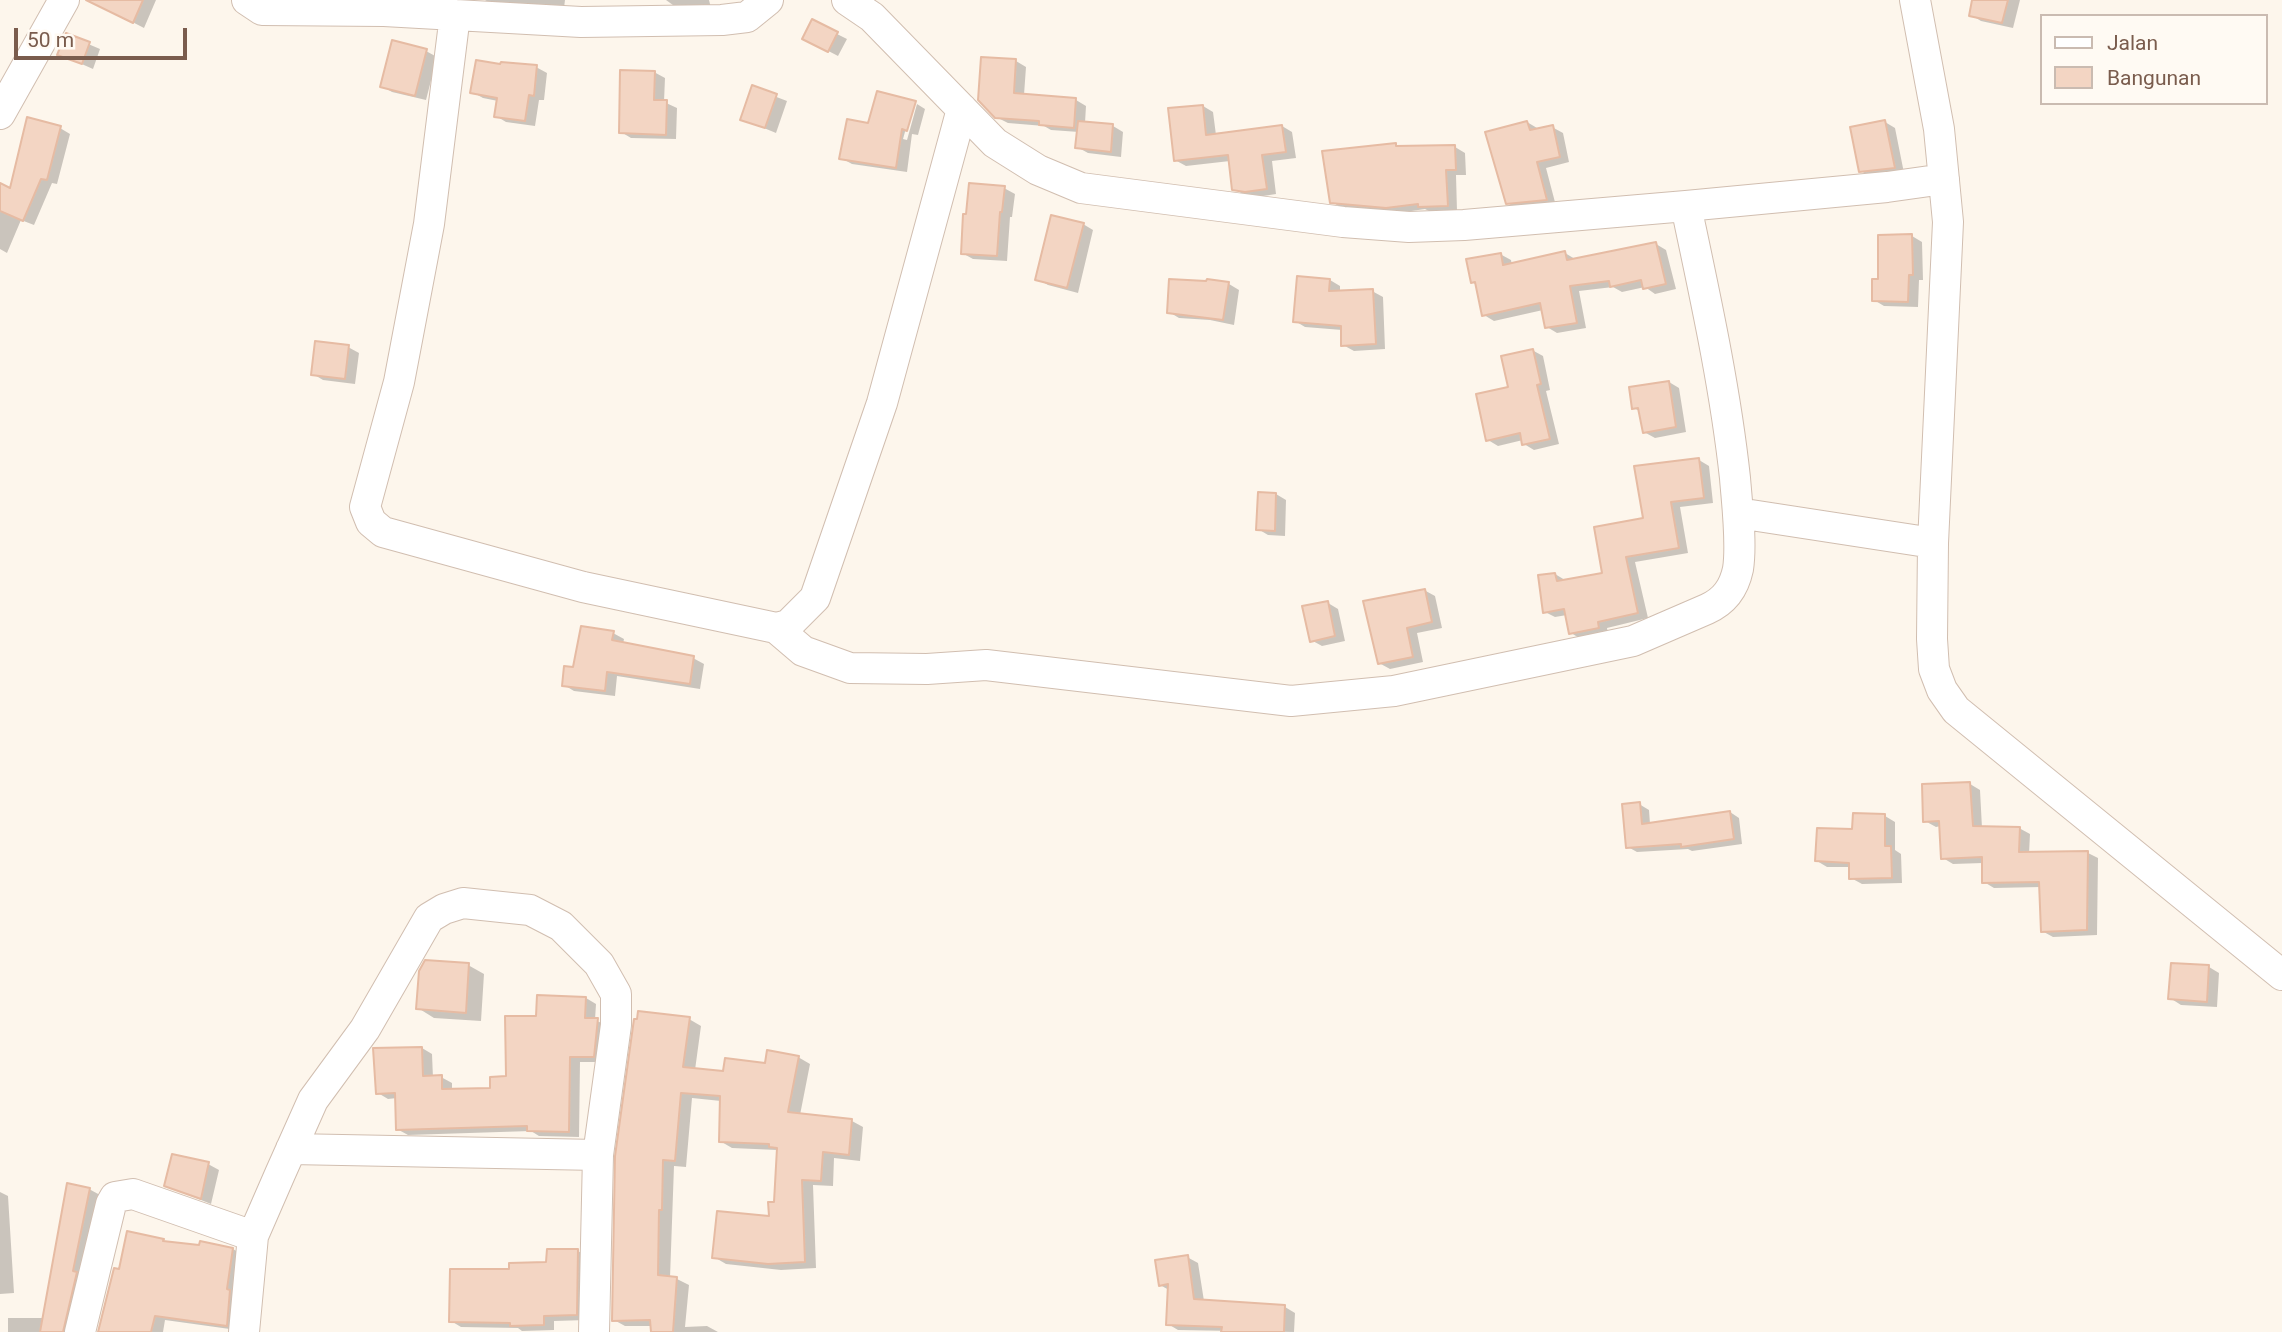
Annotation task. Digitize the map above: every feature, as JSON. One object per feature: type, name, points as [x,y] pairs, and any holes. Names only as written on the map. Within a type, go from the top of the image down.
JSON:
[{"type":"street","points":[[0,114],[64,0]]},
{"type":"street","points":[[247,0],[262,10],[384,10],[581,22],[722,20],[747,17],[768,0]]},
{"type":"street","points":[[847,0],[872,18],[995,144],[1038,170],[1081,188],[1343,222],[1409,227],[1464,225],[1686,206],[1887,187],[1944,178]]},
{"type":"street","points":[[1915,0],[1939,129],[1948,222],[1933,543],[1934,668],[1942,690],[1956,710],[2282,975]]},
{"type":"street","points":[[455,15],[429,223],[399,382],[365,507],[371,522],[383,532],[583,587],[776,628],[788,625],[815,598],[882,403],[962,109]]},
{"type":"street","points":[[776,628],[803,651],[850,668],[927,669],[986,665],[1291,701],[1394,691],[1633,641],[1718,604],[1727,596],[1738,568],[1738,513],[1728,415],[1686,206]]},
{"type":"street","points":[[1738,513],[1933,543]]},
{"type":"street","points":[[244,1332],[253,1236],[313,1100],[365,1029],[429,918],[444,909],[463,903],[530,910],[561,926],[600,964],[616,994],[616,1025],[598,1154],[594,1332]]},
{"type":"street","points":[[291,1149],[598,1154]]},
{"type":"street","points":[[80,1332],[111,1205],[116,1198],[134,1194],[253,1236]]},
{"type":"building","points":[[86,0],[143,0],[133,23]]},
{"type":"building","points":[[1972,0],[2008,0],[2002,23],[1969,16]]},
{"type":"building","points":[[812,19],[838,32],[828,52],[802,39]]},
{"type":"building","points":[[66,33],[90,42],[82,64],[57,55]]},
{"type":"building","points":[[392,40],[427,49],[415,96],[380,87]]},
{"type":"building","points":[[981,57],[1016,59],[1014,93],[1076,98],[1074,128],[1039,125],[1039,121],[995,118],[978,100]]},
{"type":"building","points":[[476,60],[537,65],[534,96],[529,95],[525,121],[494,117],[497,98],[470,93]]},
{"type":"building","points":[[620,70],[655,71],[654,100],[667,100],[666,135],[619,133]]},
{"type":"building","points":[[752,85],[777,94],[765,128],[740,120]]},
{"type":"building","points":[[877,91],[916,101],[907,131],[902,129],[896,168],[839,159],[847,119],[868,123]]},
{"type":"building","points":[[1203,105],[1206,135],[1282,125],[1286,152],[1262,155],[1267,189],[1245,192],[1232,190],[1228,155],[1174,161],[1168,108]]},
{"type":"building","points":[[27,117],[61,126],[47,180],[41,179],[23,221],[0,211],[0,183],[10,188]]},
{"type":"building","points":[[1885,120],[1895,168],[1859,172],[1850,127]]},
{"type":"building","points":[[1078,121],[1113,124],[1111,152],[1075,148]]},
{"type":"building","points":[[1527,121],[1530,130],[1553,125],[1560,157],[1537,162],[1547,200],[1506,204],[1485,132]]},
{"type":"building","points":[[1396,143],[1396,146],[1455,145],[1456,170],[1446,170],[1448,206],[1418,207],[1418,204],[1386,208],[1330,203],[1322,151]]},
{"type":"building","points":[[969,183],[1005,186],[997,256],[961,254],[963,214],[966,214]]},
{"type":"building","points":[[1051,215],[1084,223],[1067,288],[1035,280]]},
{"type":"building","points":[[1912,234],[1913,275],[1909,275],[1908,302],[1872,301],[1872,279],[1878,279],[1878,235]]},
{"type":"building","points":[[1656,242],[1666,284],[1643,289],[1641,280],[1610,287],[1609,281],[1570,286],[1577,323],[1545,328],[1540,303],[1482,316],[1475,282],[1471,283],[1466,259],[1501,253],[1503,265],[1565,251],[1567,260]]},
{"type":"building","points":[[1297,276],[1330,279],[1329,291],[1373,289],[1376,344],[1341,346],[1341,326],[1293,322]]},
{"type":"building","points":[[1169,279],[1229,282],[1223,320],[1167,313]]},
{"type":"building","points":[[315,341],[349,345],[345,379],[311,375]]},
{"type":"building","points":[[1533,349],[1541,384],[1537,385],[1550,439],[1522,445],[1520,433],[1486,441],[1476,394],[1508,387],[1501,356]]},
{"type":"building","points":[[1669,381],[1676,427],[1643,433],[1638,408],[1632,409],[1629,387]]},
{"type":"building","points":[[1699,458],[1704,498],[1671,502],[1679,548],[1626,557],[1638,613],[1598,622],[1599,628],[1569,634],[1564,609],[1543,613],[1538,575],[1555,573],[1557,581],[1602,573],[1594,527],[1643,518],[1634,466]]},
{"type":"building","points":[[1258,492],[1276,493],[1275,531],[1256,530]]},
{"type":"building","points":[[1425,589],[1432,622],[1407,628],[1413,657],[1378,664],[1363,601]]},
{"type":"building","points":[[1328,601],[1335,636],[1310,642],[1302,606]]},
{"type":"building","points":[[581,626],[614,631],[612,640],[694,656],[690,684],[607,672],[605,691],[562,686],[564,666],[573,667]]},
{"type":"building","points":[[1970,782],[1973,826],[2020,827],[2019,852],[2088,851],[2087,930],[2041,932],[2039,882],[1982,883],[1982,857],[1941,859],[1939,821],[1923,822],[1922,784]]},
{"type":"building","points":[[1640,802],[1642,824],[1730,811],[1734,839],[1681,847],[1681,844],[1626,848],[1622,804]]},
{"type":"building","points":[[1853,813],[1885,814],[1885,846],[1891,846],[1892,878],[1849,879],[1849,863],[1815,861],[1817,828],[1852,829]]},
{"type":"building","points":[[425,960],[469,963],[466,1013],[416,1009],[419,971]]},
{"type":"building","points":[[2171,963],[2209,965],[2207,1002],[2168,999]]},
{"type":"building","points":[[537,995],[586,997],[585,1018],[598,1018],[594,1057],[570,1057],[569,1132],[527,1131],[527,1126],[396,1130],[395,1093],[376,1094],[373,1048],[422,1047],[423,1076],[442,1075],[442,1089],[490,1088],[490,1077],[506,1076],[505,1016],[536,1016]]},
{"type":"building","points":[[638,1011],[690,1017],[683,1067],[723,1071],[725,1058],[765,1063],[767,1050],[799,1056],[788,1112],[852,1119],[849,1155],[823,1152],[821,1181],[802,1180],[805,1262],[768,1264],[712,1258],[717,1211],[769,1216],[768,1202],[774,1202],[777,1148],[769,1147],[769,1144],[719,1142],[720,1096],[681,1093],[675,1161],[663,1160],[662,1210],[659,1210],[658,1275],[677,1277],[673,1332],[651,1332],[650,1320],[612,1321],[615,1156],[634,1019],[637,1019]]},
{"type":"building","points":[[172,1154],[209,1162],[201,1199],[164,1186]]},
{"type":"building","points":[[67,1183],[90,1188],[73,1271],[77,1272],[63,1332],[40,1332]]},
{"type":"building","points":[[127,1231],[164,1239],[163,1241],[199,1245],[200,1241],[233,1248],[227,1289],[230,1290],[227,1326],[155,1316],[151,1332],[98,1332],[114,1268],[119,1269]]},
{"type":"building","points":[[547,1249],[578,1249],[577,1315],[544,1316],[544,1325],[449,1322],[450,1269],[509,1269],[509,1263],[546,1262]]},
{"type":"building","points":[[1188,1255],[1194,1299],[1285,1305],[1284,1332],[1221,1332],[1222,1327],[1166,1325],[1168,1284],[1159,1286],[1155,1260]]}]
